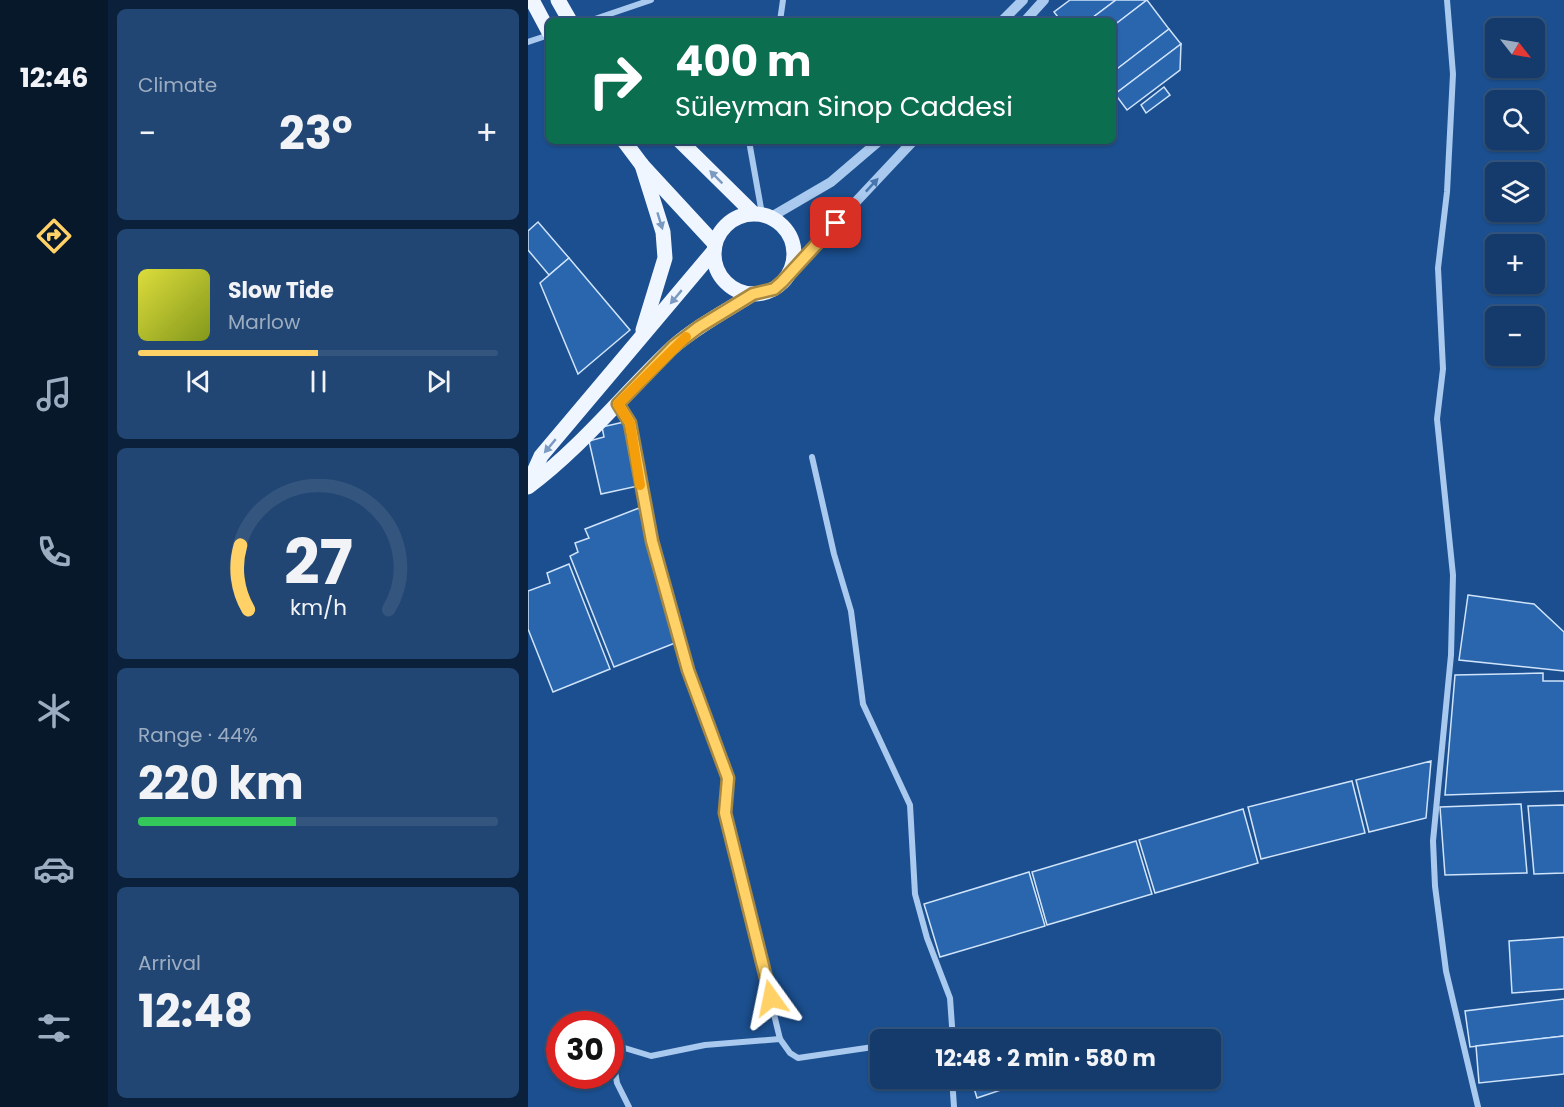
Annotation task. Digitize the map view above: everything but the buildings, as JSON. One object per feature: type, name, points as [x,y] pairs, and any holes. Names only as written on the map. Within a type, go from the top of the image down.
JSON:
[{"type":"main road","points":[[532,0],[546,28]]},
{"type":"main road","points":[[558,0],[568,18]]},
{"type":"main road","points":[[626,144],[714,248],[714,263],[724,282],[742,293],[753,294]]},
{"type":"main road","points":[[528,486],[553,469],[674,346],[699,327],[753,294],[774,289],[789,273],[793,263],[792,242],[787,232],[762,215],[683,144]]},
{"type":"main road","points":[[640,339],[660,282],[665,258],[663,232],[642,165]]},
{"type":"main road","points":[[528,486],[541,456],[714,248],[729,222],[762,215]]},
{"type":"street","points":[[598,18],[651,0]]},
{"type":"street","points":[[780,18],[783,0]]},
{"type":"street","points":[[1005,18],[1023,0]]},
{"type":"street","points":[[1028,18],[1044,0]]},
{"type":"street","points":[[1448,0],[1453,74],[1447,192],[1438,268],[1443,369],[1437,419],[1453,575],[1451,655],[1433,841],[1435,886],[1446,971],[1478,1107]]},
{"type":"street","points":[[528,42],[546,35]]},
{"type":"street","points":[[750,144],[762,215],[831,182],[875,144]]},
{"type":"street","points":[[789,273],[910,144]]},
{"type":"street","points":[[618,404],[630,423],[652,541],[688,670],[728,778],[725,813],[780,1039],[785,1049],[798,1058],[870,1047]]},
{"type":"street","points":[[812,457],[834,554],[851,611],[861,694],[910,805],[911,860],[917,902],[927,938],[947,987],[952,1009],[953,1029]]},
{"type":"street","points":[[629,1107],[614,1074],[612,1054],[618,1046],[651,1056],[705,1045],[780,1039]]},
{"type":"street","points":[[953,1089],[954,1107]]},
{"type":"slow traffic","points":[[640,485],[630,423],[618,404],[674,346],[686,337]]},
{"type":"route","points":[[771,998],[725,813],[728,778],[688,670],[652,541],[630,423],[618,404],[674,346],[699,327],[753,294],[774,289],[836,223]]}]
